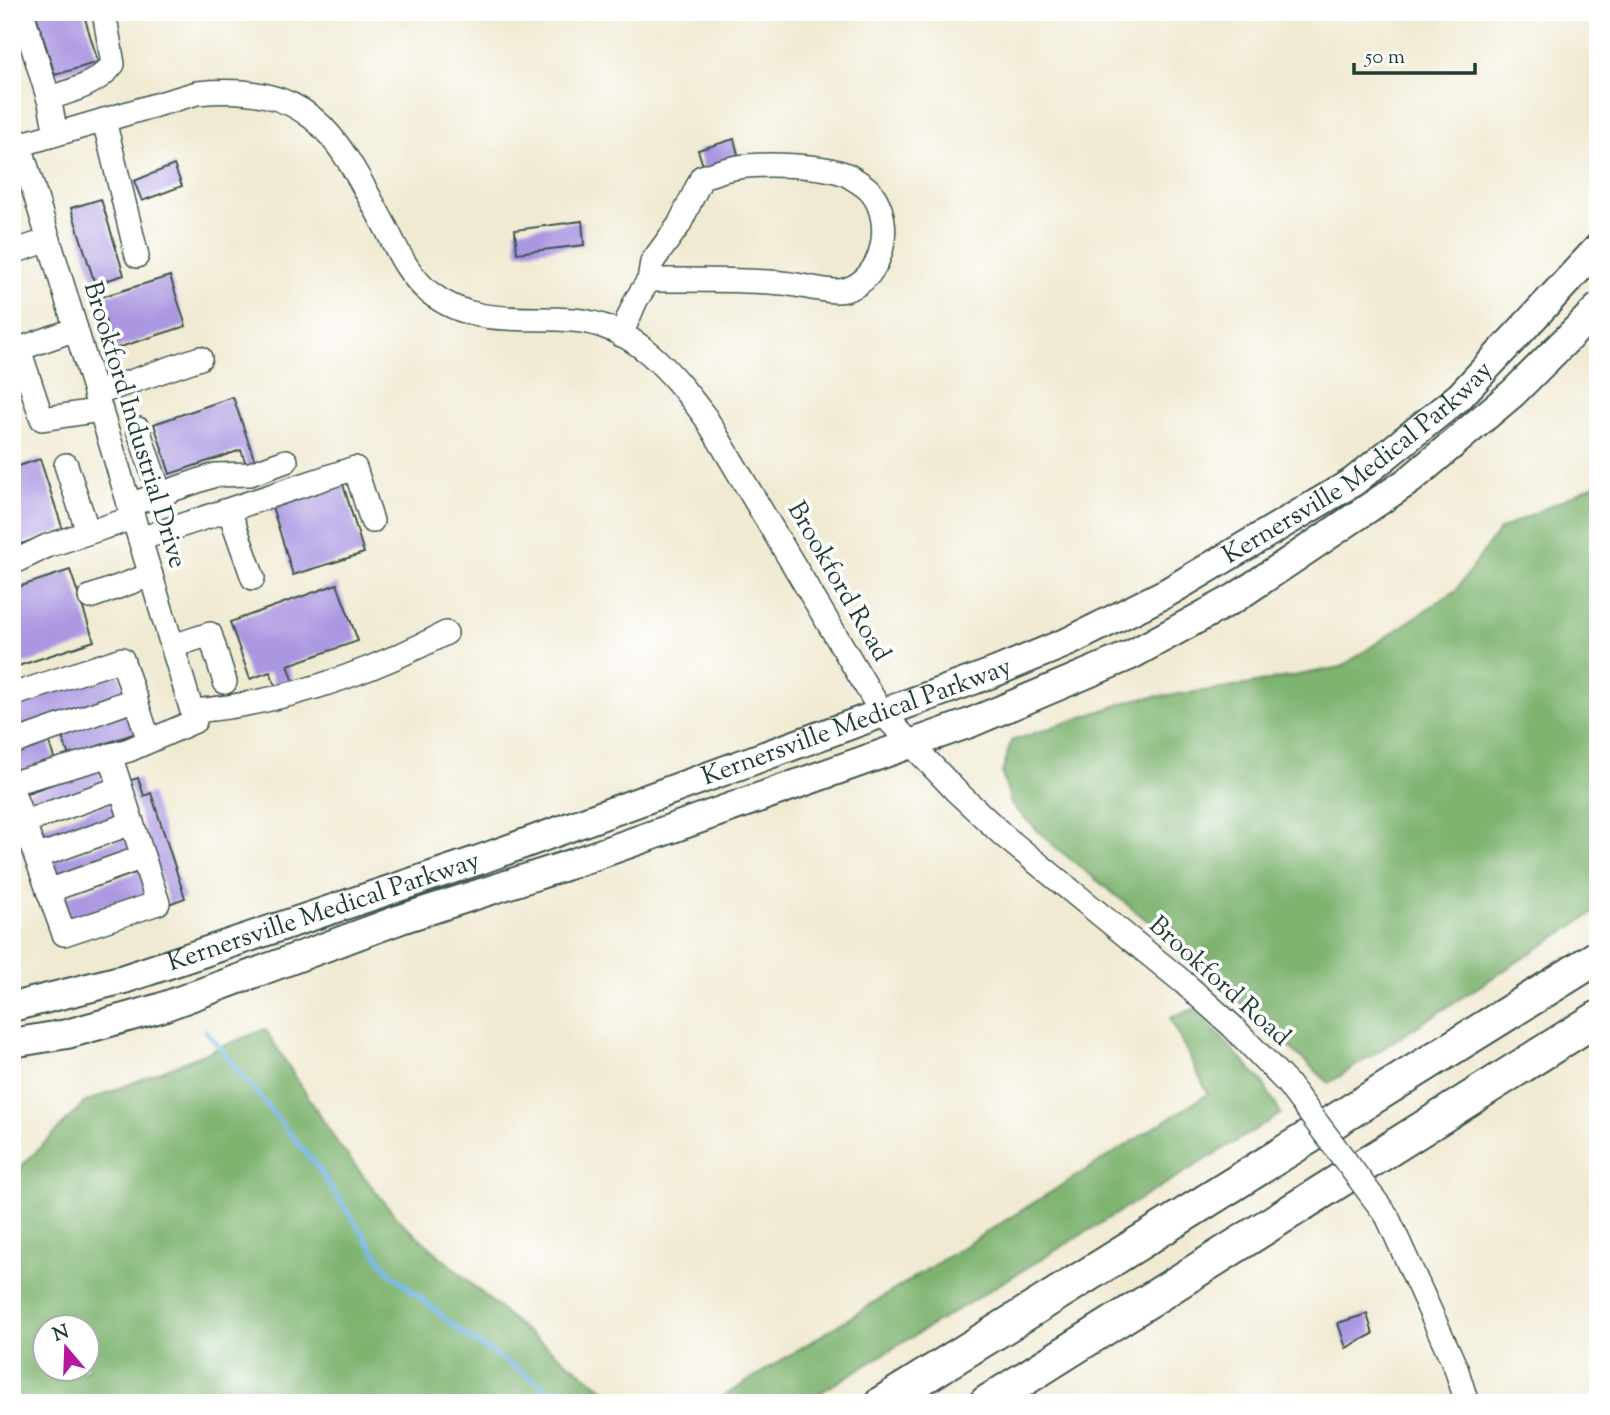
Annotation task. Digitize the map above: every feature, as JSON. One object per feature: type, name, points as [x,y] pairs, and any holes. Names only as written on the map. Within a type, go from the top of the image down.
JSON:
[{"type":"highway","points":[[882,1403],[1598,957]]},
{"type":"highway","points":[[986,1403],[1598,1018]]},
{"type":"main road","name":"Kernersville Medical Parkway","points":[[12,1007],[124,979],[435,873],[1037,656],[1112,621],[1215,565],[1353,482],[1460,396],[1598,248]]},
{"type":"main road","name":"Kernersville Medical Parkway","points":[[12,1043],[67,1034],[160,1009],[446,904],[912,744],[1043,694],[1131,655],[1235,598],[1410,480],[1513,393],[1598,308]]},
{"type":"main road","points":[[1353,482],[1371,506]]},
{"type":"main road","points":[[435,873],[446,904]]},
{"type":"street","points":[[22,12],[49,98],[56,134]]},
{"type":"street","points":[[49,98],[106,74],[113,64],[104,12]]},
{"type":"street","name":"Brookford Road","points":[[16,146],[197,93],[226,90],[278,96],[309,115],[335,142],[356,172],[408,269],[433,295],[453,307],[489,318],[573,320],[621,334],[659,360],[706,418],[882,713],[1004,836],[1183,982],[1232,1026],[1287,1083],[1387,1216],[1456,1368],[1467,1403]]},
{"type":"street","points":[[104,120],[137,256]]},
{"type":"street","name":"Brookford Industrial Drive","points":[[16,146],[22,186],[49,240],[194,716]]},
{"type":"street","points":[[621,334],[636,300],[649,280],[652,262],[679,225],[702,177],[734,167],[810,168],[847,175],[870,192],[881,213],[884,232],[877,261],[865,280],[844,291],[782,282],[649,280]]},
{"type":"street","points":[[13,252],[49,240]]},
{"type":"street","points":[[76,328],[16,349],[42,419],[98,402],[200,358]]},
{"type":"street","points":[[138,429],[160,495]]},
{"type":"street","points":[[134,521],[160,495],[215,475],[250,474],[286,461]]},
{"type":"street","points":[[65,465],[88,532]]},
{"type":"street","points":[[12,563],[47,546],[88,532],[134,521],[229,510],[355,468],[372,521]]},
{"type":"street","points":[[229,510],[253,578]]},
{"type":"street","points":[[90,597],[151,575]]},
{"type":"street","points":[[12,783],[149,741],[194,716],[283,697],[401,656],[446,633]]},
{"type":"street","points":[[173,646],[210,634],[225,682]]},
{"type":"street","points":[[12,695],[122,659],[149,741]]},
{"type":"street","points":[[12,743],[136,699]]},
{"type":"street","points":[[12,790],[64,934],[158,903],[110,755]]},
{"type":"street","points":[[24,822],[120,788]]},
{"type":"street","points":[[36,857],[132,823]]},
{"type":"street","points":[[48,891],[143,857]]},
{"type":"green space","points":[[1598,483],[1598,910],[1329,1083],[1174,942],[1054,846],[1012,806],[1002,774],[1011,741],[1136,699],[1229,688],[1341,667],[1456,590],[1499,530]]},
{"type":"green space","points":[[1194,1009],[1262,1081],[1281,1114],[803,1403],[713,1403],[1208,1094],[1170,1018]]},
{"type":"green space","points":[[265,1029],[338,1144],[398,1219],[518,1325],[623,1403],[12,1403],[12,1176],[85,1102]]},
{"type":"building","points":[[35,12],[83,12],[98,62],[55,75]]},
{"type":"building","points":[[734,139],[739,158],[704,169],[698,150]]},
{"type":"building","points":[[174,165],[182,186],[142,201],[134,181]]},
{"type":"building","points":[[101,199],[124,275],[95,284],[71,208]]},
{"type":"building","points":[[582,221],[584,245],[517,253],[515,230]]},
{"type":"building","points":[[170,276],[186,326],[114,349],[98,298]]},
{"type":"building","points":[[233,397],[256,464],[247,467],[241,450],[170,474],[154,424]]},
{"type":"building","points":[[40,459],[63,530],[12,547],[12,468]]},
{"type":"building","points":[[342,481],[364,553],[293,575],[271,503]]},
{"type":"building","points":[[70,570],[94,641],[12,668],[12,589]]},
{"type":"building","points":[[337,584],[358,641],[288,665],[294,682],[276,688],[270,672],[250,679],[230,622]]},
{"type":"building","points":[[116,666],[126,694],[12,734],[12,702]]},
{"type":"building","points":[[132,710],[139,732],[69,756],[61,734]]},
{"type":"building","points":[[48,739],[55,761],[12,775],[12,751]]},
{"type":"building","points":[[106,766],[111,781],[26,810],[21,795]]},
{"type":"building","points":[[138,778],[144,796],[151,793],[185,898],[169,904],[128,781]]},
{"type":"building","points":[[117,800],[122,815],[38,845],[33,830]]},
{"type":"building","points":[[129,836],[134,851],[49,879],[44,864]]},
{"type":"building","points":[[141,871],[151,900],[66,928],[57,900]]},
{"type":"building","points":[[1367,1314],[1373,1334],[1346,1348],[1338,1323]]},
{"type":"waterway","points":[[206,1031],[316,1165],[388,1271],[469,1338],[570,1403]]}]
